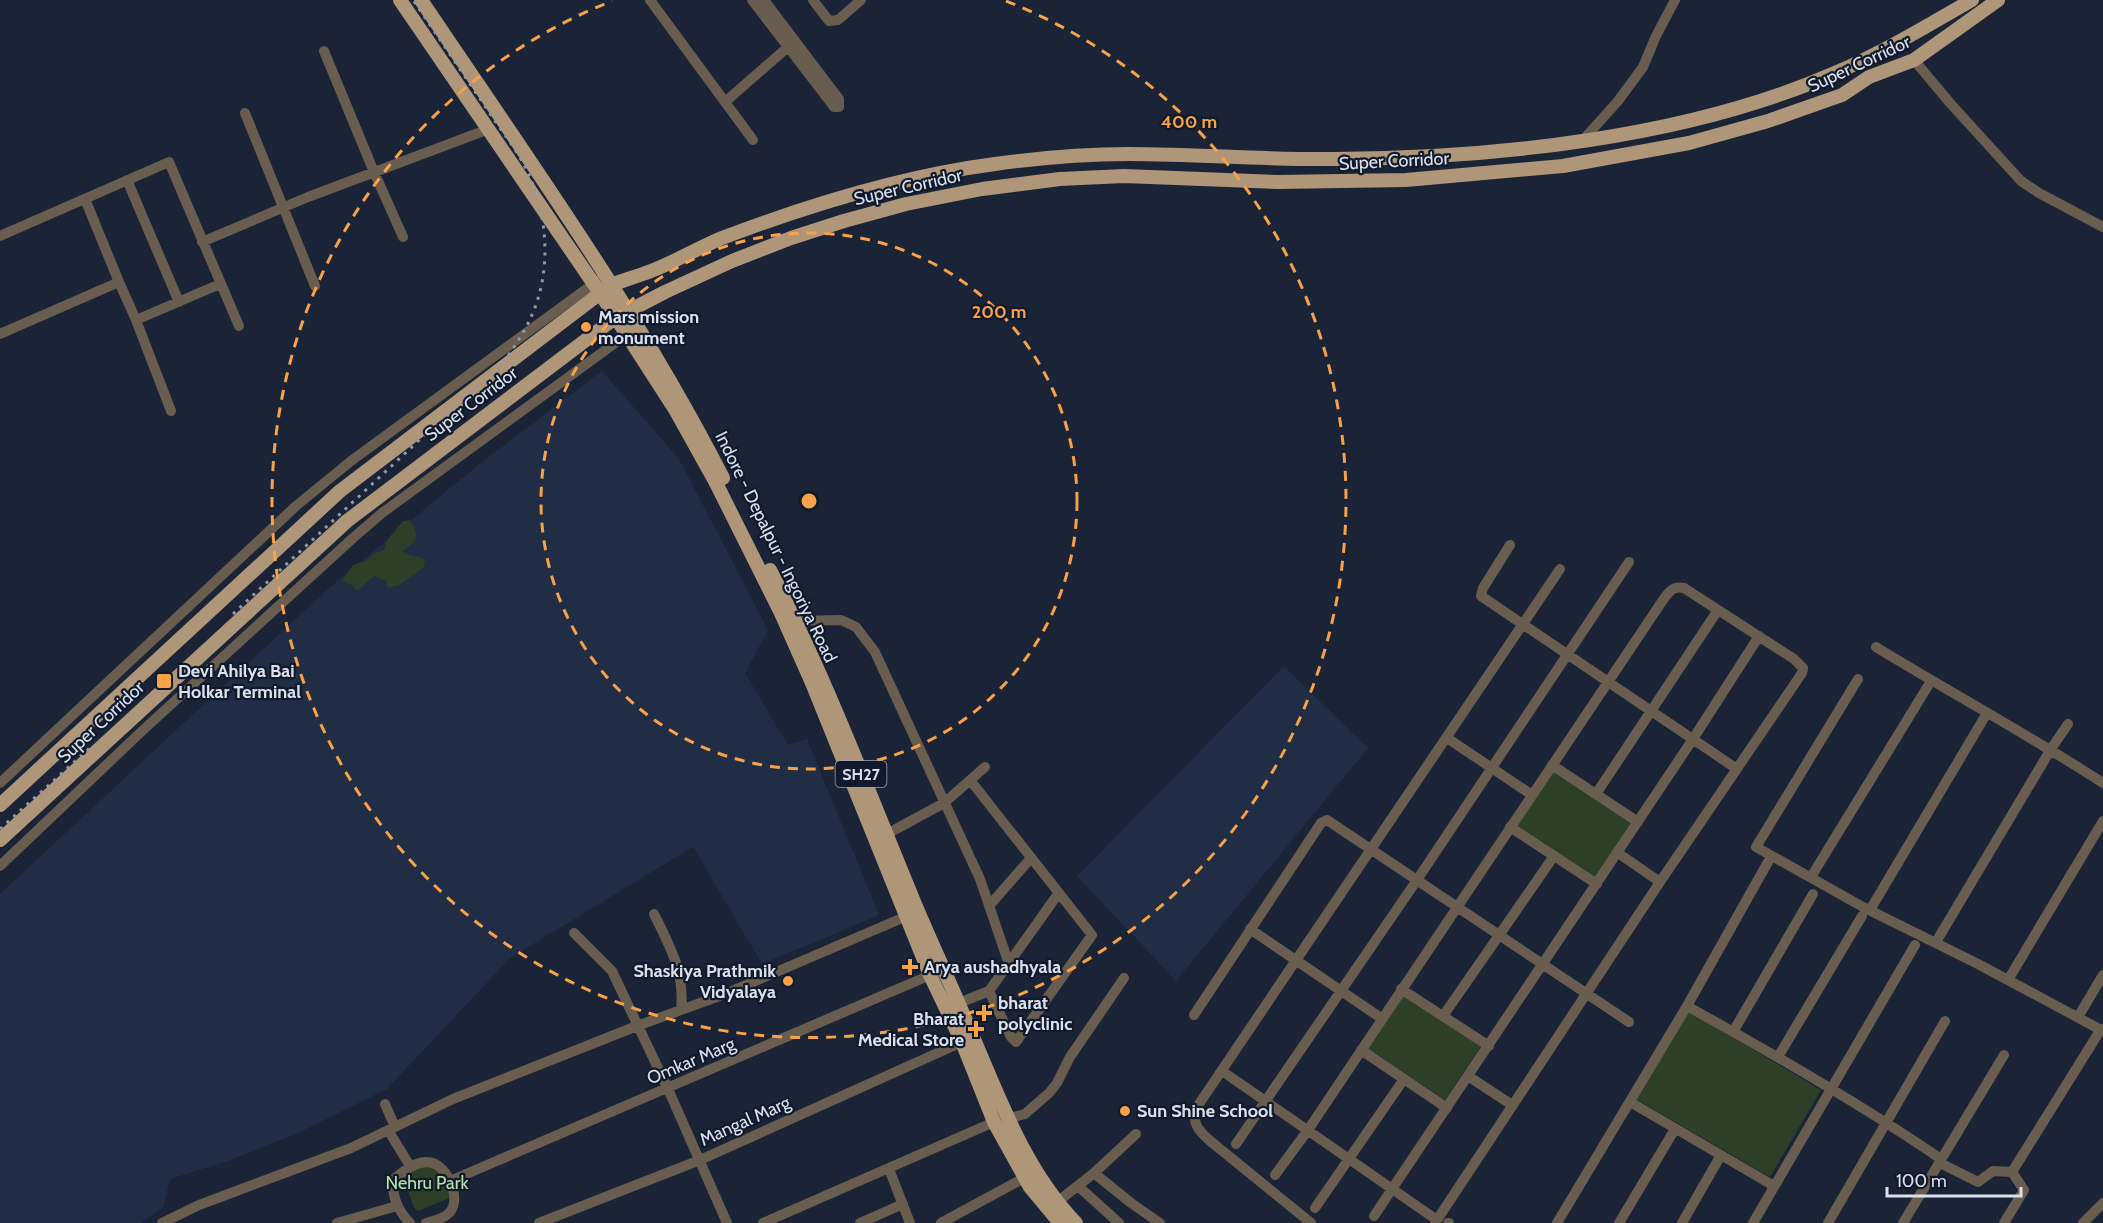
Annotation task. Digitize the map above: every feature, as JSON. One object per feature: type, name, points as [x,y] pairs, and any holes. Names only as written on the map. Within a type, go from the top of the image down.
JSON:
[{"type":"main road","points":[[400,0],[544,208],[602,284]]},
{"type":"main road","points":[[421,0],[550,190],[602,284]]},
{"type":"main road","name":"Super Corridor","points":[[0,805],[340,491],[602,284],[652,271],[717,240],[814,206],[919,178],[992,164],[1070,156],[1125,154],[1288,159],[1399,158],[1583,140],[1684,122],[1791,90],[1835,73],[1894,44],[1972,0]]},
{"type":"main road","name":"Super Corridor","points":[[0,840],[347,521],[621,315],[703,274],[791,238],[844,221],[906,204],[982,189],[1060,179],[1124,176],[1278,182],[1394,180],[1563,166],[1689,143],[1768,121],[1842,95],[1869,77],[1914,60],[1998,0]]},
{"type":"main road","points":[[544,208],[550,190]]},
{"type":"main road","name":"Indore - Depalpur - Ingoriya Road","points":[[602,284],[699,431],[796,621],[1008,1119],[1035,1172],[1056,1203],[1076,1223]]},
{"type":"main road","name":"Indore - Depalpur - Ingoriya Road","points":[[631,331],[709,471],[780,611],[843,757],[930,975],[962,1042],[994,1122],[1024,1178],[1060,1223]]},
{"type":"street","points":[[650,0],[753,140]]},
{"type":"street","points":[[752,0],[834,107],[839,106],[839,99],[764,0]]},
{"type":"street","points":[[813,0],[829,21],[838,20],[861,0]]},
{"type":"street","points":[[1583,140],[1618,101],[1643,67],[1656,36],[1676,0]]},
{"type":"street","points":[[725,102],[788,47]]},
{"type":"street","points":[[324,51],[403,237]]},
{"type":"street","points":[[1914,60],[2021,181],[2103,227]]},
{"type":"street","points":[[245,113],[315,286]]},
{"type":"street","points":[[202,242],[284,207],[489,129]]},
{"type":"street","points":[[0,236],[170,162],[239,326]]},
{"type":"street","points":[[127,180],[179,302]]},
{"type":"street","points":[[85,199],[171,411]]},
{"type":"street","points":[[0,334],[119,282]]},
{"type":"street","points":[[136,320],[220,284]]},
{"type":"street","points":[[0,783],[296,506],[351,461],[602,284]]},
{"type":"street","points":[[0,866],[360,531],[631,331]]},
{"type":"street","points":[[1510,545],[1483,588],[1481,596],[1737,769]]},
{"type":"street","points":[[1236,1144],[1417,880],[1629,562]]},
{"type":"street","points":[[1311,1223],[1199,1131],[1194,1115],[1197,1107],[1560,569]]},
{"type":"street","points":[[1222,1071],[1308,1130],[1392,1189],[1442,1222],[1512,1105],[1798,680],[1803,668],[1794,659],[1684,588],[1672,589],[1607,682],[1308,1130],[1275,1175]]},
{"type":"street","points":[[1596,794],[1718,610]]},
{"type":"street","points":[[796,621],[841,620],[856,627],[875,652],[957,827],[989,906],[1009,964]]},
{"type":"street","points":[[1374,1216],[1618,853],[1759,636]]},
{"type":"street","points":[[1876,647],[2050,749],[2103,783]]},
{"type":"street","points":[[1858,679],[1756,847],[1811,877],[1866,913],[1936,942],[2102,1030],[2012,1172]]},
{"type":"street","points":[[1811,877],[1931,681]]},
{"type":"street","points":[[1778,1057],[1987,713]]},
{"type":"street","points":[[1936,942],[2050,749],[2068,724]]},
{"type":"street","points":[[1447,738],[1532,795]]},
{"type":"street","points":[[1552,765],[1638,822]]},
{"type":"street","points":[[887,834],[944,803],[985,767]]},
{"type":"street","points":[[970,780],[1092,935],[1016,1042],[1011,1037],[989,991]]},
{"type":"street","points":[[1194,1015],[1321,823],[1327,820],[1629,1022]]},
{"type":"street","points":[[2008,980],[2103,820]]},
{"type":"street","points":[[1510,827],[1597,884]]},
{"type":"street","points":[[1618,853],[1660,882]]},
{"type":"street","points":[[1443,1016],[1554,856]]},
{"type":"street","points":[[989,906],[1031,858]]},
{"type":"street","points":[[1557,1223],[1687,1006],[1768,861]]},
{"type":"street","points":[[959,1003],[989,991],[1058,894]]},
{"type":"street","points":[[1733,1032],[1813,894]]},
{"type":"street","points":[[654,914],[679,970],[683,991],[681,1010]]},
{"type":"street","points":[[162,1223],[199,1205],[351,1148],[453,1099],[637,1026],[725,994],[907,916]]},
{"type":"street","points":[[1250,929],[1381,1018]]},
{"type":"street","points":[[574,933],[612,971],[668,1089],[727,1223]]},
{"type":"street","points":[[1753,1223],[1915,945]]},
{"type":"street","name":"Omkar Marg","points":[[450,1181],[944,969]]},
{"type":"street","points":[[2078,1017],[2103,975]]},
{"type":"street","points":[[763,1223],[994,1122],[1025,1113],[1054,1087],[1066,1063],[1124,978]]},
{"type":"street","points":[[1401,989],[1489,1046]]},
{"type":"street","points":[[1687,1006],[1831,1088],[1887,1122],[1941,1161],[1977,1182],[1993,1171],[2012,1172]]},
{"type":"street","points":[[1828,1223],[1945,1021]]},
{"type":"street","name":"Mangal Marg","points":[[539,1223],[700,1160],[962,1042]]},
{"type":"street","points":[[1361,1050],[1447,1108]]},
{"type":"street","points":[[1903,1223],[2004,1055]]},
{"type":"street","points":[[1468,1076],[1512,1105]]},
{"type":"street","points":[[1315,1208],[1404,1079]]},
{"type":"street","points":[[1630,1102],[1774,1186]]},
{"type":"street","points":[[385,1104],[392,1128],[410,1166]]},
{"type":"street","points":[[1619,1223],[1675,1129]]},
{"type":"street","points":[[1056,1203],[1094,1173],[1136,1134]]},
{"type":"street","points":[[1682,1223],[1721,1155]]},
{"type":"street","points":[[410,1223],[397,1206],[392,1191],[393,1180],[410,1166],[425,1162],[435,1164],[442,1170],[450,1181],[454,1197],[454,1206],[448,1214],[432,1222]]},
{"type":"street","points":[[889,1169],[910,1223]]},
{"type":"street","points":[[2004,1223],[2024,1190],[2012,1172]]},
{"type":"street","points":[[1094,1173],[1160,1223]]},
{"type":"street","points":[[941,1223],[1024,1178]]},
{"type":"street","points":[[1078,1186],[1119,1223]]},
{"type":"street","points":[[2083,1223],[2103,1203]]},
{"type":"street","points":[[860,1223],[873,1220],[903,1204]]},
{"type":"street","points":[[337,1223],[397,1206]]},
{"type":"shaded area","points":[[602,371],[679,459],[768,630],[745,673],[788,745],[807,739],[879,915],[762,964],[693,847],[510,958],[387,1089],[302,1131],[231,1160],[170,1179],[163,1207],[141,1223],[0,1223],[0,894],[330,587],[477,466]]},
{"type":"shaded area","points":[[1284,666],[1368,748],[1176,981],[1077,876]]},
{"type":"green space","points":[[410,520],[415,530],[415,539],[402,551],[425,560],[424,567],[399,585],[388,588],[386,581],[374,576],[357,591],[352,585],[342,581],[353,565],[366,561],[375,553],[384,550],[388,539],[403,521]]},
{"type":"green space","points":[[1553,771],[1631,822],[1596,877],[1517,827]]},
{"type":"green space","points":[[1404,994],[1481,1046],[1445,1100],[1367,1048]]},
{"type":"green space","points":[[1688,1011],[1821,1090],[1770,1177],[1636,1099]]},
{"type":"green space","name":"Nehru Park","points":[[435,1158],[439,1160],[452,1197],[418,1211],[414,1208],[403,1177],[406,1168]]},
{"type":"railway","points":[[233,614],[505,360],[525,329],[538,298],[543,279],[545,239],[538,200],[531,181],[514,148],[413,0]]},
{"type":"railway","points":[[0,829],[92,746]]},
{"type":"place","name":"Mars mission monument","points":[[586,327]]},
{"type":"place","name":"Devi Ahilya Bai Holkar Terminal","points":[[164,681]]},
{"type":"place","name":"Arya aushadhyala","points":[[910,967]]},
{"type":"place","name":"Shaskiya Prathmik Vidyalaya","points":[[788,981]]},
{"type":"place","name":"bharat polyclinic","points":[[984,1013]]},
{"type":"place","name":"Bharat Medical Store","points":[[976,1029]]},
{"type":"place","name":"Sun Shine School","points":[[1125,1111]]}]
